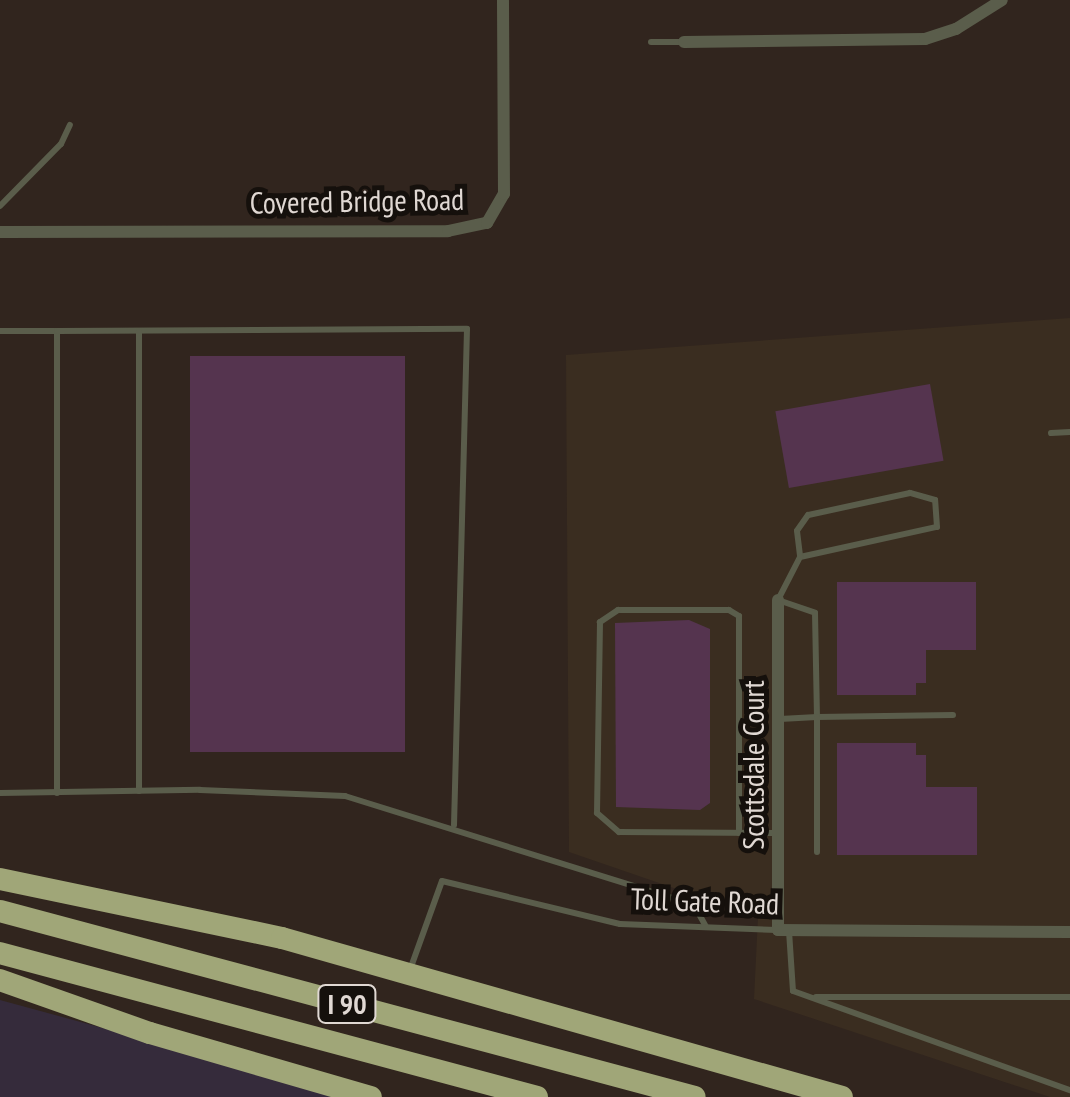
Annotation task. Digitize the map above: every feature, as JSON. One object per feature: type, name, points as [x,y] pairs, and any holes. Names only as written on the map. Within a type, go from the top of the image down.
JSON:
[{"type":"highway","points":[[0,879],[282,938],[842,1097]]},
{"type":"highway","name":"I 90","points":[[0,910],[695,1097]]},
{"type":"highway","name":"I 90","points":[[0,952],[538,1097]]},
{"type":"highway","points":[[0,980],[150,1033],[371,1097]]},
{"type":"street","name":"Covered Bridge Road","points":[[0,232],[448,231],[487,222],[504,194],[503,0]]},
{"type":"street","points":[[684,42],[925,39],[956,30],[1002,0]]},
{"type":"street","name":"Scottsdale Court","points":[[778,600],[778,833],[784,930]]},
{"type":"street","name":"Toll Gate Road","points":[[784,930],[1070,932]]},
{"type":"lane","points":[[651,42],[684,42]]},
{"type":"lane","points":[[0,206],[61,144],[70,125]]},
{"type":"lane","points":[[0,330],[467,329],[454,825]]},
{"type":"lane","points":[[57,331],[57,793]]},
{"type":"lane","points":[[139,331],[139,791]]},
{"type":"lane","points":[[1052,433],[1070,432]]},
{"type":"lane","points":[[800,556],[937,527],[935,500],[910,493],[808,515],[797,531],[800,556],[778,600],[814,613],[818,852]]},
{"type":"lane","points":[[739,833],[739,616],[728,610],[618,610],[600,622],[597,813],[619,832],[739,833],[778,833]]},
{"type":"lane","points":[[778,719],[953,715]]},
{"type":"lane","points":[[0,794],[329,794],[454,825],[694,905],[706,927]]},
{"type":"lane","name":"Toll Gate Road","points":[[409,973],[442,880],[554,913],[620,924],[784,930]]},
{"type":"lane","points":[[784,930],[792,991],[1070,1090]]},
{"type":"lane","points":[[809,997],[1070,997]]},
{"type":"shaded area","points":[[1070,318],[1070,1097],[1050,1097],[754,999],[758,917],[569,852],[566,355]]},
{"type":"shaded area","points":[[0,1000],[356,1097],[0,1097]]},
{"type":"building","points":[[190,356],[405,356],[405,752],[190,752]]},
{"type":"building","points":[[930,384],[944,461],[789,488],[775,411]]},
{"type":"building","points":[[837,582],[976,582],[976,650],[926,650],[926,683],[916,683],[916,695],[837,695]]},
{"type":"building","points":[[689,620],[710,629],[710,803],[700,810],[616,807],[615,623]]},
{"type":"building","points":[[837,743],[916,743],[916,755],[926,755],[926,787],[977,787],[977,855],[837,855]]}]
